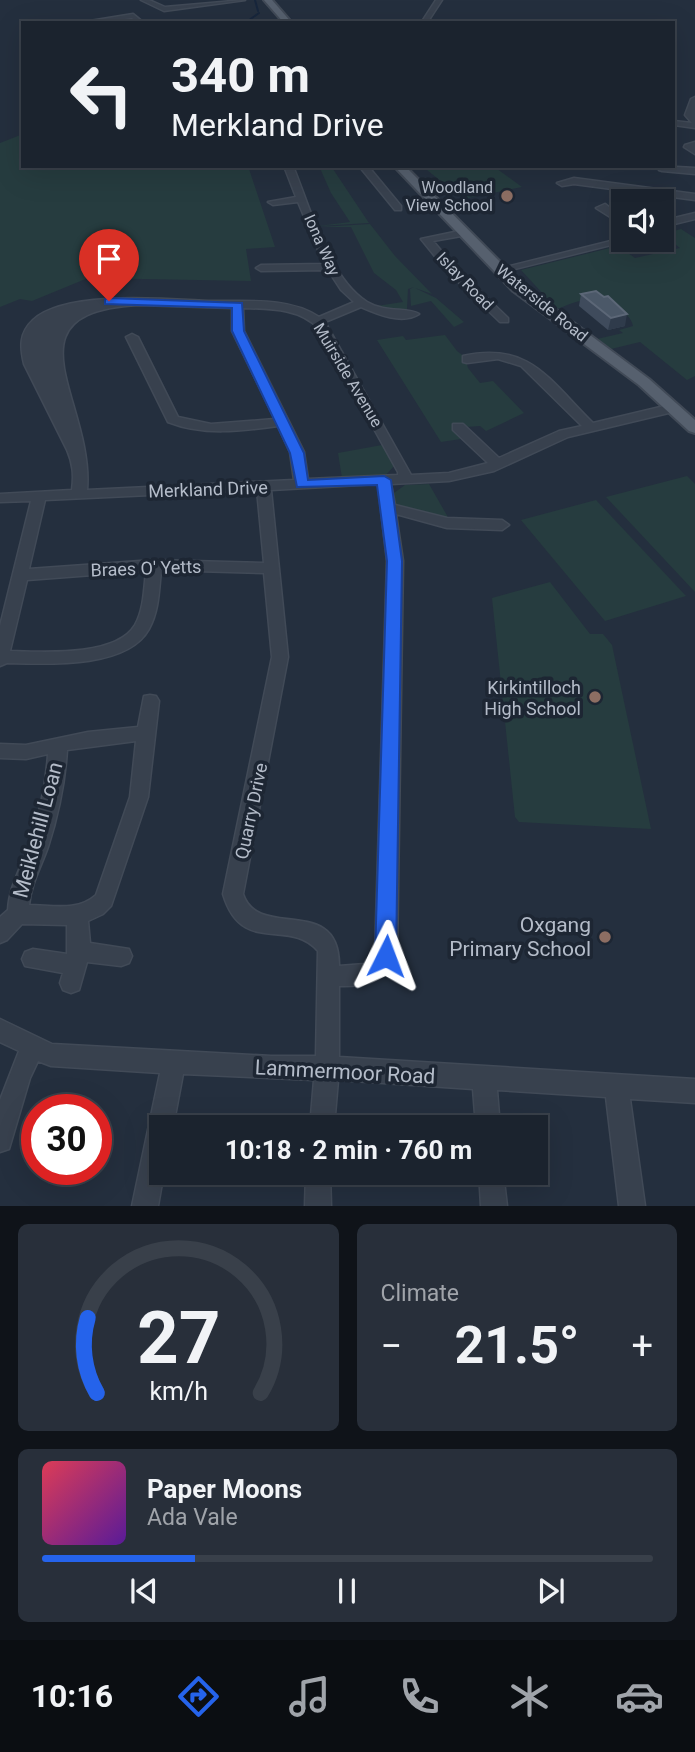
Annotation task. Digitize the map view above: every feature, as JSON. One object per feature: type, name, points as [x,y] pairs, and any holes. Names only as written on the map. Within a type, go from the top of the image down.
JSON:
[{"type":"main road","points":[[268,0],[286,21]]},
{"type":"main road","name":"Waterside Road","points":[[401,168],[499,270],[531,299],[644,382],[695,428]]},
{"type":"street","points":[[144,0],[164,9],[243,0]]},
{"type":"street","points":[[425,21],[439,0]]},
{"type":"street","points":[[91,20],[133,16],[139,21]]},
{"type":"street","points":[[695,99],[690,111],[690,117],[695,124]]},
{"type":"street","points":[[677,111],[690,111]]},
{"type":"street","points":[[675,123],[695,124]]},
{"type":"street","points":[[695,145],[688,148],[695,151]]},
{"type":"street","name":"Iona Way","points":[[289,168],[338,282],[359,304]]},
{"type":"street","points":[[365,168],[398,208]]},
{"type":"street","points":[[662,168],[695,171]]},
{"type":"street","points":[[562,183],[574,181],[695,197]]},
{"type":"street","points":[[273,202],[302,199]]},
{"type":"street","points":[[605,207],[601,208],[611,214]]},
{"type":"street","points":[[674,221],[695,216]]},
{"type":"street","points":[[674,228],[695,223]]},
{"type":"street","name":"Islay Road","points":[[464,233],[426,239],[472,290],[504,320]]},
{"type":"street","points":[[499,270],[611,244]]},
{"type":"street","points":[[261,268],[331,267]]},
{"type":"street","name":"Muirside Avenue","points":[[79,495],[79,464],[29,365],[25,344],[30,330],[42,320],[63,311],[109,301],[238,305],[305,313],[318,321],[405,472],[404,478]]},
{"type":"street","points":[[318,321],[359,304],[387,314],[413,314]]},
{"type":"street","points":[[238,305],[238,331],[297,453],[302,484]]},
{"type":"street","points":[[132,337],[168,414],[173,419],[198,427],[282,422]]},
{"type":"street","points":[[467,359],[504,356],[525,363],[590,427]]},
{"type":"street","name":"Merkland Drive","points":[[0,498],[466,474],[497,464],[547,440],[673,408]]},
{"type":"street","points":[[466,430],[497,464]]},
{"type":"street","points":[[330,976],[363,976],[372,973],[382,965],[386,956],[395,561],[384,480]]},
{"type":"street","name":"Quarry Drive","points":[[264,486],[279,627],[278,677],[233,894],[234,905],[239,914],[257,924],[302,929],[323,937],[329,948],[327,1068],[323,1115]]},
{"type":"street","points":[[39,496],[1,659],[62,658],[112,648],[130,641],[143,626],[154,565]]},
{"type":"street","points":[[388,508],[447,523],[502,525]]},
{"type":"street","name":"Braes O' Yetts","points":[[22,575],[154,565],[271,568]]},
{"type":"street","points":[[0,933],[10,919],[19,915],[77,915],[98,907],[108,891],[139,797],[150,701]]},
{"type":"street","points":[[0,751],[26,752],[88,739],[146,733]]},
{"type":"street","name":"Meiklehill Loan","points":[[19,915],[20,891],[39,844],[58,746]]},
{"type":"street","points":[[76,966],[77,915]]},
{"type":"street","points":[[33,959],[76,966],[121,956]]},
{"type":"street","name":"Lammermoor Road","points":[[0,1030],[51,1055],[174,1063],[327,1068],[695,1091]]},
{"type":"street","points":[[0,1140],[19,1076],[32,1048]]},
{"type":"street","points":[[145,1206],[174,1063]]},
{"type":"street","points":[[484,1079],[487,1115]]},
{"type":"street","points":[[616,1085],[632,1206]]},
{"type":"street","points":[[318,1185],[318,1206]]},
{"type":"street","points":[[492,1185],[494,1206]]},
{"type":"green space","points":[[21,135],[21,168],[249,168],[275,247],[246,249],[251,281],[88,278],[32,301],[20,299],[0,307],[0,143]]},
{"type":"green space","points":[[320,168],[332,168],[369,223],[318,226],[350,222],[331,193]]},
{"type":"green space","points":[[424,168],[496,168],[522,187],[463,199]]},
{"type":"green space","points":[[370,224],[395,256],[432,294],[415,288],[436,298],[464,322],[454,327],[431,301],[411,306],[410,289],[414,287],[408,289],[407,309],[393,312],[376,306],[403,302],[396,290],[374,273],[351,227],[319,227]]},
{"type":"green space","points":[[681,229],[695,238],[695,376],[687,380],[640,342],[611,349],[597,339],[623,333],[619,330],[633,326],[631,320],[620,310],[591,300],[578,301],[557,309],[521,270],[611,248],[611,252],[626,252],[635,258],[674,252],[674,249],[680,248],[674,243],[674,231]]},
{"type":"green space","points":[[445,335],[465,357],[468,368],[480,383],[493,381],[524,413],[486,431],[480,426],[453,428],[461,439],[441,442],[377,340],[403,336],[406,340]]},
{"type":"green space","points":[[382,445],[394,466],[385,476],[342,478],[338,453]]},
{"type":"green space","points":[[687,476],[695,484],[695,592],[606,497]]},
{"type":"green space","points":[[429,484],[449,519],[396,505],[394,493],[405,485]]},
{"type":"green space","points":[[596,500],[686,596],[605,621],[521,520]]},
{"type":"green space","points":[[550,582],[590,634],[603,634],[612,645],[651,829],[519,822],[515,817],[492,598]]},
{"type":"building","points":[[596,291],[604,297],[608,296],[627,314],[611,318],[581,294]]},
{"type":"waterway","points":[[255,0],[258,11]]},
{"type":"waterway","points":[[248,21],[259,13]]},
{"type":"place","name":"Woodland View School","points":[[507,196]]},
{"type":"place","name":"Kirkintilloch High School","points":[[595,697]]},
{"type":"place","name":"Oxgang Primary School","points":[[605,937]]},
{"type":"route","points":[[109,301],[238,305],[238,331],[297,453],[302,484],[384,480],[395,561],[386,956]]}]
